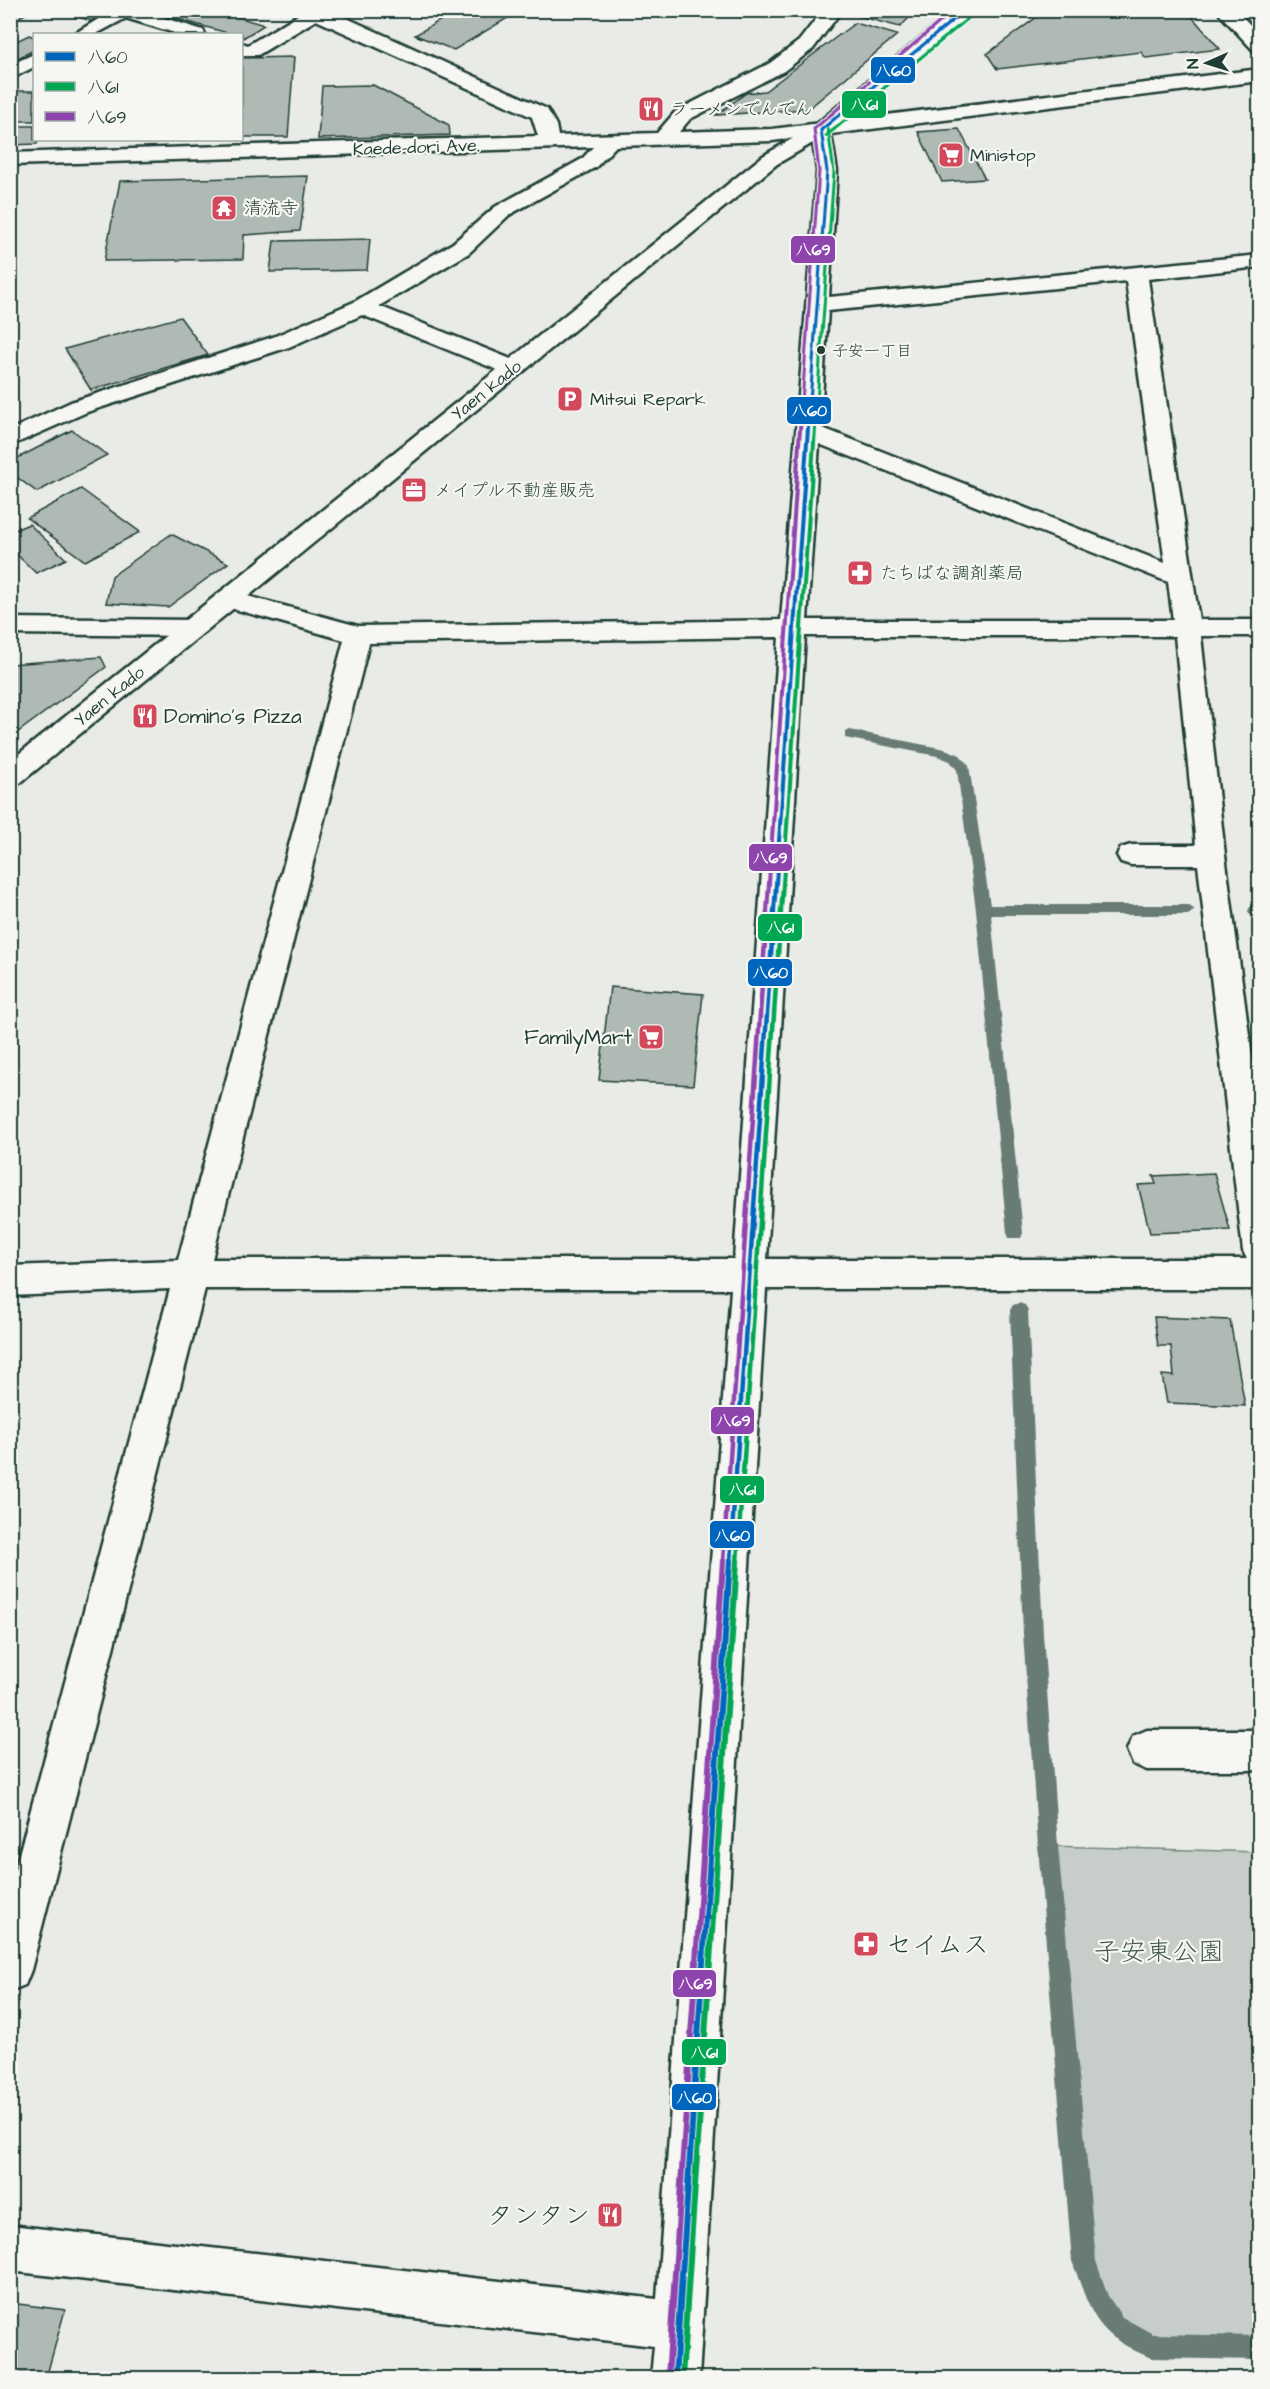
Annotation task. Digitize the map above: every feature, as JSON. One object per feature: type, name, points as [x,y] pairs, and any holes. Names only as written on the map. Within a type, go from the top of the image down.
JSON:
[{"type":"street","points":[[662,139],[683,115],[777,67],[806,45],[833,10]]},
{"type":"street","name":"Yaen kado","points":[[10,776],[770,159],[821,130],[966,10]]},
{"type":"street","points":[[1225,10],[1260,46]]},
{"type":"street","points":[[85,33],[124,12],[193,33]]},
{"type":"street","points":[[243,49],[251,51],[318,12],[540,113],[546,125],[549,142]]},
{"type":"street","points":[[10,73],[33,61]]},
{"type":"street","name":"Kaede-dori Ave.","points":[[10,159],[772,135],[1260,75]]},
{"type":"street","points":[[675,2379],[793,628],[827,171],[821,130]]},
{"type":"street","points":[[10,439],[78,407],[281,342],[362,307],[461,248],[502,212],[589,163],[610,140]]},
{"type":"street","points":[[817,305],[1260,261]]},
{"type":"street","points":[[1136,273],[1187,628],[1211,855],[1260,1251]]},
{"type":"street","points":[[362,307],[513,368]]},
{"type":"street","points":[[808,431],[1180,578]]},
{"type":"street","points":[[229,598],[358,635],[793,628],[1260,628]]},
{"type":"street","points":[[10,626],[192,628]]},
{"type":"street","points":[[10,1970],[19,1909],[192,1274],[358,635]]},
{"type":"street","points":[[1131,855],[1211,855]]},
{"type":"street","points":[[10,1281],[192,1274],[751,1276],[1260,1274]]},
{"type":"street","points":[[1147,1750],[1260,1750]]},
{"type":"street","points":[[10,2248],[678,2325]]},
{"type":"green space","name":"子安東公園","points":[[1048,1846],[1259,1852],[1259,2348],[1151,2346],[1114,2325],[1099,2303],[1084,2261]]},
{"type":"building","points":[[10,10],[33,10],[14,20],[10,19]]},
{"type":"building","points":[[72,10],[107,12],[91,21],[69,14]]},
{"type":"building","points":[[176,10],[193,15],[198,10],[215,10],[264,25],[243,38],[243,33],[227,33],[167,16]]},
{"type":"building","points":[[458,10],[521,10],[454,50],[415,35]]},
{"type":"building","points":[[858,10],[884,10],[910,17],[900,27],[854,15]]},
{"type":"building","points":[[1074,10],[1186,10],[1220,49],[1146,58],[1141,52],[997,69],[987,54],[1041,14]]},
{"type":"building","points":[[855,23],[897,35],[808,109],[716,115],[746,93],[765,91]]},
{"type":"building","points":[[29,35],[33,37],[33,50],[14,60],[10,59],[10,44]]},
{"type":"building","points":[[294,57],[288,137],[243,137],[243,58]]},
{"type":"building","points":[[373,85],[449,125],[450,135],[318,139],[322,86]]},
{"type":"building","points":[[10,91],[33,91],[33,121],[10,121]]},
{"type":"building","points":[[10,126],[33,126],[33,141],[38,141],[37,144],[10,145]]},
{"type":"building","name":"Ministop","points":[[959,129],[985,179],[942,182],[918,132]]},
{"type":"building","points":[[308,176],[300,231],[244,235],[243,259],[104,261],[120,181]]},
{"type":"building","points":[[370,239],[367,270],[270,272],[274,241]]},
{"type":"building","points":[[180,317],[208,355],[91,390],[65,349]]},
{"type":"building","points":[[72,430],[107,455],[37,492],[10,472],[10,462]]},
{"type":"building","points":[[81,489],[140,532],[85,561],[27,518]]},
{"type":"building","points":[[29,524],[66,559],[36,573],[10,548],[10,532]]},
{"type":"building","points":[[171,534],[228,563],[168,607],[106,603],[112,576]]},
{"type":"building","points":[[101,657],[106,667],[10,738],[11,664]]},
{"type":"building","name":"FamilyMart","points":[[610,987],[703,994],[693,1085],[599,1080]]},
{"type":"building","points":[[1214,1173],[1230,1230],[1150,1233],[1138,1185],[1156,1184],[1153,1176]]},
{"type":"building","points":[[1154,1317],[1230,1320],[1245,1406],[1167,1403],[1162,1375],[1174,1376],[1171,1346],[1158,1346]]},
{"type":"building","points":[[10,2303],[65,2310],[46,2378],[10,2378]]},
{"type":"waterway","points":[[850,735],[940,752],[955,758],[964,769],[983,910]]},
{"type":"waterway","points":[[983,910],[1188,910]]},
{"type":"waterway","points":[[983,910],[1015,1233]]},
{"type":"waterway","points":[[1255,911],[1260,911]]},
{"type":"waterway","points":[[1019,1310],[1033,1634],[1048,1846],[1084,2261],[1099,2303],[1114,2325],[1151,2346],[1260,2348]]},
{"type":"transit line","name":"八69","points":[[668,2377],[819,171],[814,129],[954,10]]},
{"type":"transit line","name":"八60","points":[[821,130],[965,10]]},
{"type":"transit line","name":"八61","points":[[826,136],[971,16]]},
{"type":"transit line","name":"八61","points":[[682,2378],[800,629],[834,172],[828,129]]},
{"type":"transit line","name":"八60","points":[[675,2378],[793,628],[827,171],[821,130]]},
{"type":"place","name":"ラーメンでんでん","points":[[651,109]]},
{"type":"place","name":"Ministop","points":[[951,155]]},
{"type":"place","name":"清流寺","points":[[224,208]]},
{"type":"place","name":"子安一丁目","points":[[821,350]]},
{"type":"place","name":"Mitsui Repark","points":[[570,399]]},
{"type":"place","name":"メイプル不動産販売","points":[[414,490]]},
{"type":"place","name":"たちばな調剤薬局","points":[[860,573]]},
{"type":"place","name":"Domino's Pizza","points":[[145,716]]},
{"type":"place","name":"FamilyMart","points":[[651,1037]]},
{"type":"place","name":"セイムス","points":[[866,1944]]},
{"type":"place","name":"タンタン","points":[[610,2215]]}]
